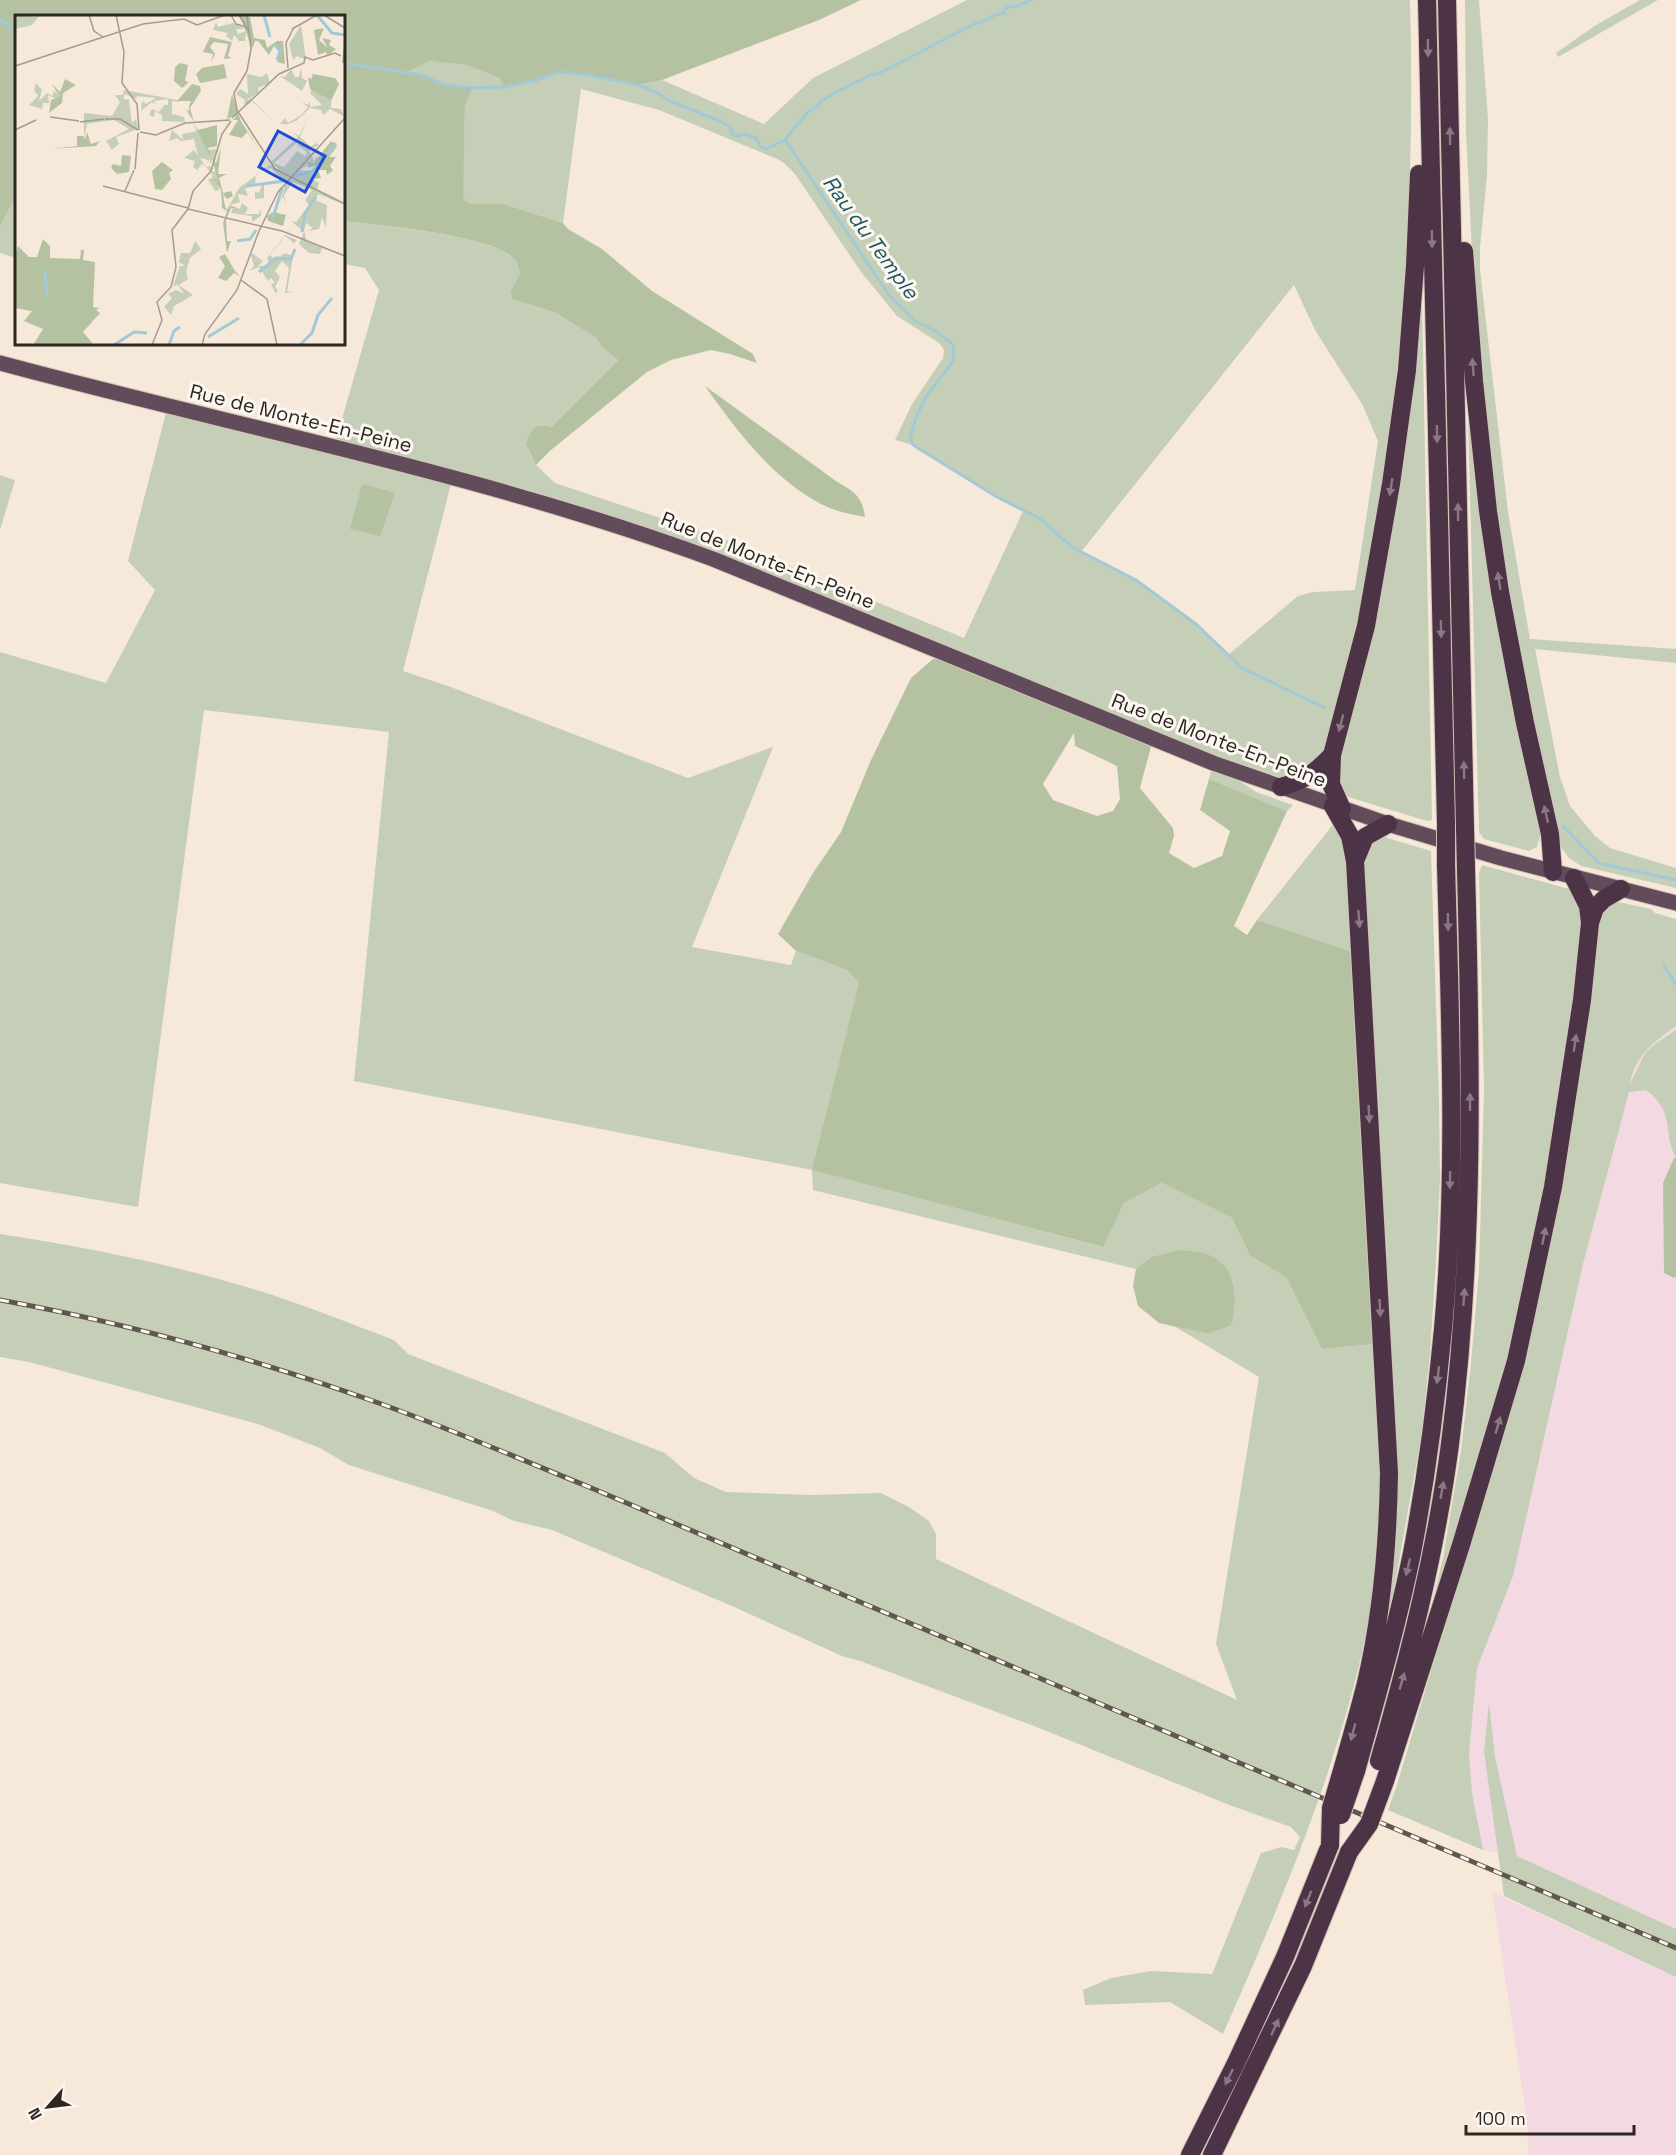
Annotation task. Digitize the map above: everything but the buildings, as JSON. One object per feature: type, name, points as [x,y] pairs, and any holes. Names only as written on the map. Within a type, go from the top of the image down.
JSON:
[{"type":"highway","points":[[1349,1769],[1386,1664],[1412,1553],[1430,1441],[1443,1328],[1450,1217],[1451,1105],[1446,823],[1427,0]]},
{"type":"highway","points":[[1380,1779],[1430,1559],[1450,1444],[1462,1331],[1469,1217],[1470,1104],[1466,869],[1447,0]]},
{"type":"highway","points":[[1190,2155],[1285,1957],[1330,1845],[1349,1769],[1379,1613],[1388,1527],[1389,1473],[1355,861],[1350,836],[1331,784],[1332,755],[1366,626],[1380,556],[1401,420],[1415,266],[1420,123],[1429,97]]},
{"type":"highway","points":[[1451,194],[1461,212],[1474,381],[1488,511],[1525,723],[1550,834],[1553,872]]},
{"type":"highway","points":[[1281,787],[1300,782],[1332,755]]},
{"type":"highway","points":[[1355,861],[1365,837],[1388,824]]},
{"type":"highway","points":[[1574,878],[1588,906],[1590,922]]},
{"type":"highway","points":[[1212,2155],[1303,1966],[1380,1779],[1461,1545],[1516,1361],[1553,1187],[1580,1011],[1590,922],[1595,908],[1621,889]]},
{"type":"main road","name":"Rue de Monte-En-Peine","points":[[0,363],[397,464],[645,534],[1213,763],[1388,824],[1501,858],[1676,903]]},
{"type":"shaded area","points":[[1618,902],[1651,909],[1655,913],[1676,919],[1676,1929],[1517,1856],[1483,1850],[1388,1810],[1525,1357],[1545,1270],[1582,1066],[1596,921]]},
{"type":"shaded area","points":[[1492,1892],[1676,1977],[1676,2155],[1528,2155],[1527,2120]]},
{"type":"green space","points":[[0,0],[861,0],[819,20],[662,80],[638,85],[560,72],[504,87],[499,78],[466,65],[429,61],[408,72],[445,85],[472,88],[465,106],[463,198],[470,204],[504,204],[563,223],[568,229],[602,249],[652,291],[753,354],[757,363],[711,350],[671,360],[647,372],[551,450],[536,465],[526,445],[534,428],[541,425],[551,427],[618,360],[602,347],[596,338],[556,313],[512,299],[510,292],[520,273],[515,260],[503,251],[485,244],[435,233],[345,221],[345,15],[15,15],[15,198],[0,227]]},
{"type":"green space","points":[[967,0],[1410,0],[1411,134],[1406,268],[1385,469],[1360,620],[1325,747],[1317,764],[1293,778],[1280,777],[1214,755],[1091,705],[956,658],[713,559],[452,480],[403,671],[688,778],[773,747],[692,947],[791,965],[796,951],[847,970],[860,983],[813,1170],[1102,1247],[1124,1203],[1162,1183],[1232,1218],[1250,1256],[1286,1277],[1322,1349],[1375,1344],[1379,1518],[1375,1575],[1361,1656],[1340,1734],[1315,1811],[1271,1923],[1223,2034],[1170,2002],[1085,2005],[1083,1990],[1111,1978],[1151,1971],[1212,1974],[1261,1853],[1281,1847],[1294,1850],[1300,1837],[1291,1827],[1232,1806],[1034,1726],[842,1656],[732,1606],[552,1530],[514,1521],[493,1511],[349,1465],[320,1448],[258,1424],[29,1362],[0,1357],[0,1234],[131,1258],[196,1273],[294,1302],[394,1340],[408,1354],[665,1453],[694,1478],[726,1492],[812,1495],[881,1493],[909,1507],[929,1521],[936,1534],[936,1559],[1237,1700],[1216,1644],[1259,1377],[1174,1326],[1208,1334],[1151,1257],[1136,1269],[813,1190],[812,1170],[354,1081],[389,732],[204,710],[138,1207],[0,1183],[0,652],[106,683],[155,590],[128,561],[168,405],[334,447],[379,290],[365,268],[345,264],[345,221],[461,238],[503,251],[515,260],[520,273],[510,292],[512,299],[556,313],[596,338],[602,347],[618,360],[551,427],[541,425],[529,436],[526,446],[536,465],[555,483],[726,540],[964,638],[1023,511],[913,445],[895,440],[912,404],[943,358],[944,350],[939,343],[897,316],[861,272],[795,174],[777,159],[659,110],[581,89],[563,223],[504,204],[470,204],[462,198],[465,106],[471,88],[445,85],[407,72],[429,61],[466,65],[499,78],[537,80],[560,72],[638,85],[662,80],[764,124],[813,78]],"holes":[[[1294,285],[1315,330],[1362,404],[1378,441],[1355,590],[1313,592],[1298,596],[1228,655],[1175,607],[1136,580],[1081,552]]]},
{"type":"green space","points":[[1465,0],[1479,0],[1488,119],[1487,174],[1480,270],[1508,512],[1530,639],[1676,649],[1676,663],[1535,649],[1560,777],[1570,806],[1595,836],[1610,848],[1676,868],[1676,888],[1581,866],[1569,858],[1558,843],[1510,605],[1488,444],[1473,273],[1466,132]]},
{"type":"green space","points":[[1640,0],[1658,0],[1558,57],[1556,53],[1596,25]]},
{"type":"green space","points":[[15,198],[15,258],[0,253],[0,227]]},
{"type":"green space","points":[[1422,297],[1432,820],[1427,821],[1345,796],[1336,787],[1416,298]]},
{"type":"green space","points":[[1467,381],[1543,825],[1537,847],[1529,851],[1484,839],[1479,832]]},
{"type":"green space","points":[[705,386],[852,491],[862,504],[865,517],[826,506],[787,481],[742,436]]},
{"type":"green space","points":[[0,475],[15,480],[0,530]]},
{"type":"green space","points":[[362,484],[395,493],[380,536],[350,529]]},
{"type":"green space","points":[[956,658],[1153,739],[1140,788],[1173,828],[1174,836],[1169,853],[1194,868],[1222,856],[1230,831],[1200,810],[1209,779],[1287,811],[1234,926],[1247,935],[1257,920],[1353,952],[1375,1344],[1322,1349],[1286,1277],[1250,1256],[1232,1218],[1162,1183],[1124,1203],[1103,1247],[812,1170],[859,983],[847,970],[796,951],[778,934],[813,873],[841,832],[871,760],[911,678],[933,659]],"holes":[[[1074,733],[1075,746],[1117,766],[1120,799],[1113,811],[1097,816],[1053,800],[1043,784]]]},
{"type":"green space","points":[[1213,763],[1256,792],[1293,805],[1287,811],[1209,779]]},
{"type":"green space","points":[[1335,822],[1345,836],[1353,952],[1257,920]]},
{"type":"green space","points":[[1381,836],[1431,851],[1440,1179],[1430,1353],[1421,1438],[1384,1635],[1390,1577],[1362,860],[1368,843]]},
{"type":"green space","points":[[1482,865],[1569,889],[1583,906],[1581,948],[1543,1222],[1491,1431],[1426,1628],[1443,1558],[1461,1450],[1479,1271],[1484,1089],[1479,873]]},
{"type":"green space","points":[[1618,902],[1651,909],[1655,913],[1676,919],[1676,1026],[1653,1044],[1641,1057],[1630,1084],[1645,1053],[1676,1030],[1676,1158],[1661,1106],[1646,1090],[1629,1092],[1583,1264],[1513,1576],[1477,1668],[1469,1753],[1472,1793],[1483,1850],[1388,1810],[1525,1357],[1545,1270],[1582,1066],[1596,921],[1605,905]]},
{"type":"green space","points":[[1676,1158],[1676,1276],[1674,1278],[1664,1273],[1663,1183]]},
{"type":"green space","points":[[1181,1250],[1206,1254],[1218,1260],[1225,1267],[1233,1285],[1234,1305],[1231,1325],[1208,1334],[1159,1323],[1138,1306],[1133,1286],[1136,1269],[1151,1257]]},
{"type":"green space","points":[[1489,1703],[1495,1757],[1517,1856],[1676,1929],[1676,1977],[1504,1896],[1484,1752]]},
{"type":"waterway","points":[[785,140],[808,112],[831,95],[871,74],[876,75],[976,23],[1004,13],[1009,6],[1015,7],[1031,0]]},
{"type":"waterway","name":"Rau du Temple","points":[[0,19],[15,31]]},
{"type":"waterway","name":"Rau du Temple","points":[[345,63],[421,75],[445,85],[472,88],[504,87],[560,72],[588,75],[638,85],[658,93],[668,100],[724,123],[731,128],[732,134],[737,136],[745,134],[756,138],[760,146],[766,149],[785,140],[889,295],[915,321],[934,330],[954,348],[953,361],[926,397],[917,415],[910,438],[913,445],[997,497],[1039,518],[1072,547],[1136,580],[1196,624],[1242,668],[1325,708]]},
{"type":"waterway","points":[[1564,827],[1599,863],[1676,880]]},
{"type":"waterway","points":[[1664,966],[1676,985]]},
{"type":"railway","points":[[0,1300],[95,1319],[235,1356],[327,1385],[427,1421],[589,1487],[1676,1948]]}]
